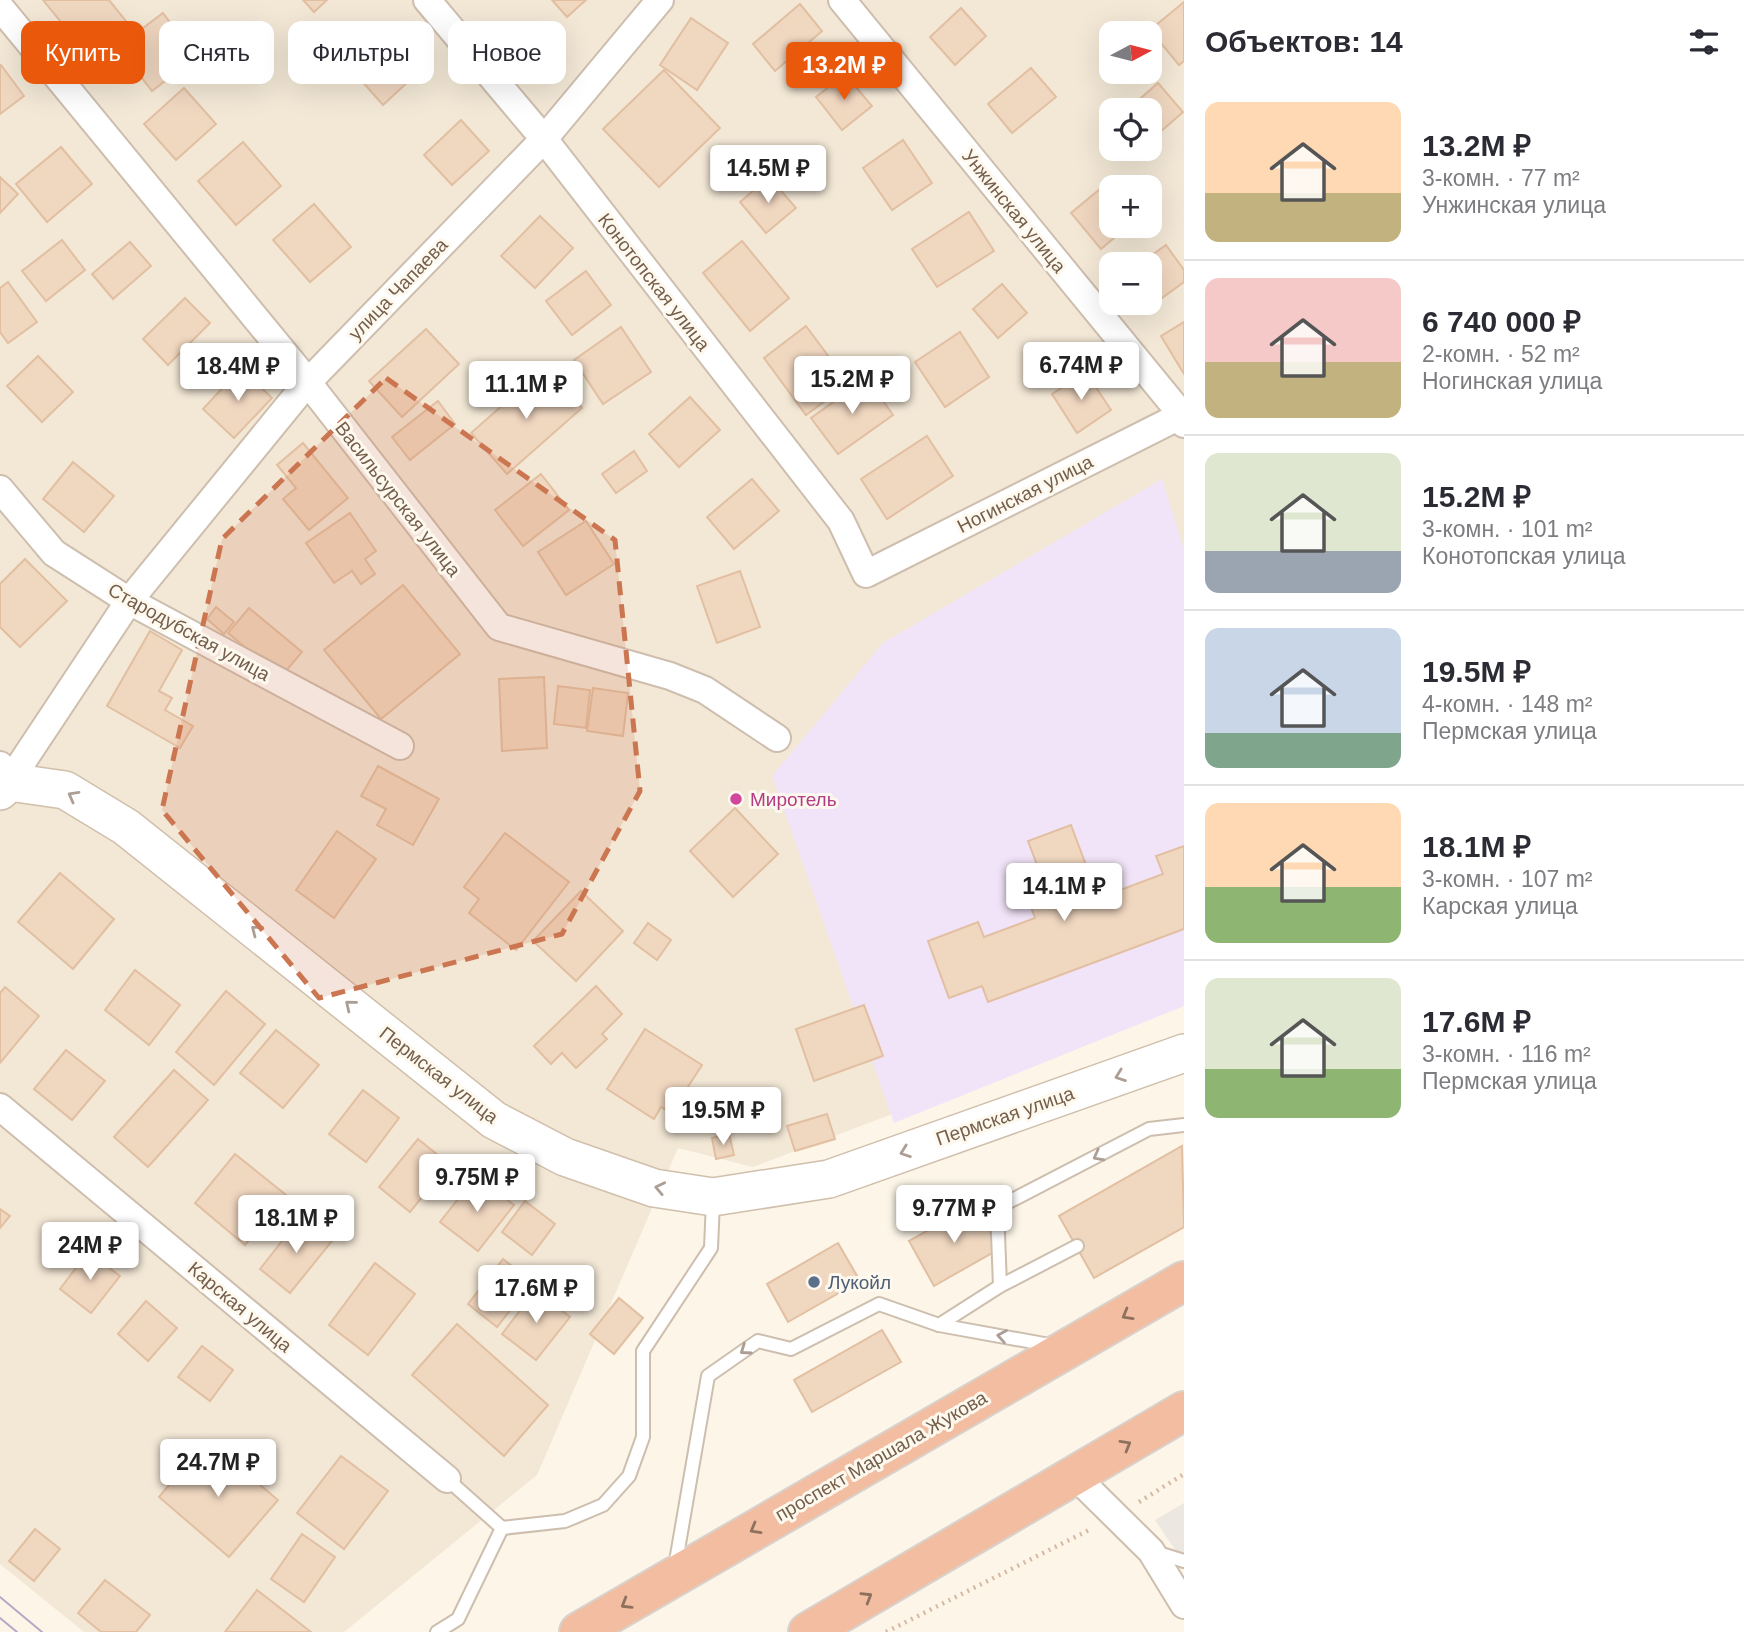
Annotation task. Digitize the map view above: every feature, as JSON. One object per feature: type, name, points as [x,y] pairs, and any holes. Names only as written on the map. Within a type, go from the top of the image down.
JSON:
[{"type":"highway","name":"проспект Маршала Жукова","points":[[579,1632],[1184,1281]]},
{"type":"highway","points":[[808,1632],[1184,1411]]},
{"type":"street","name":"Конотопская улица","points":[[427,0],[544,139],[841,521],[866,574]]},
{"type":"street","name":"улица Чапаева","points":[[3,779],[129,601],[307,383],[544,139],[660,0]]},
{"type":"street","name":"Унжинская улица","points":[[842,0],[1183,418]]},
{"type":"street","name":"Васильсурская улица","points":[[0,7],[307,383],[499,626],[670,676],[705,690],[777,738]]},
{"type":"street","name":"Ногинская улица","points":[[866,574],[1183,418]]},
{"type":"street","name":"Стародубская улица","points":[[0,489],[54,553],[129,601],[400,746]]},
{"type":"street","name":"Пермская улица","points":[[3,779],[65,790],[126,827],[494,1120],[565,1157],[654,1188],[713,1197],[830,1179],[1184,1053]]},
{"type":"street","name":"Карская улица","points":[[0,1107],[447,1479]]},
{"type":"street","points":[[1074,1475],[1151,1550],[1184,1605]]},
{"type":"lane","points":[[1000,1286],[997,1208],[1149,1129],[1184,1125]]},
{"type":"lane","points":[[447,1479],[502,1528],[565,1521],[603,1505],[629,1476],[643,1437],[643,1351],[710,1248],[713,1197]]},
{"type":"lane","points":[[939,1325],[1000,1286],[1077,1246]]},
{"type":"lane","points":[[674,1576],[708,1376],[758,1341],[791,1349],[879,1304],[939,1325],[1069,1348]]},
{"type":"lane","points":[[437,1632],[458,1619],[502,1528]]},
{"type":"lane","points":[[1151,1550],[1184,1560]]},
{"type":"path","points":[[886,1632],[1116,1516],[1184,1474]]},
{"type":"highlighted area","points":[[386,378],[615,540],[640,791],[562,934],[319,998],[162,810],[222,539]]},
{"type":"shaded area","points":[[0,0],[1184,0],[1184,1003],[753,1167],[678,1148],[537,1475],[344,1632],[84,1632],[0,1564]]},
{"type":"shaded area","points":[[1162,479],[1184,550],[1184,1006],[894,1123],[772,776],[883,643]]},
{"type":"shaded area","points":[[1184,1503],[1184,1563],[1155,1520]]},
{"type":"building","points":[[43,0],[109,0],[126,21],[60,21]]},
{"type":"building","points":[[303,0],[327,0],[314,12]]},
{"type":"building","points":[[552,0],[586,0],[567,17]]},
{"type":"building","points":[[1184,2],[1184,61],[1179,65],[1162,44],[1161,21]]},
{"type":"building","points":[[800,4],[822,31],[775,71],[753,44]]},
{"type":"building","points":[[961,8],[986,36],[955,65],[930,37]]},
{"type":"building","points":[[163,13],[169,21],[159,21],[161,84],[152,91],[145,82],[145,27]]},
{"type":"building","points":[[691,18],[728,43],[697,90],[660,65]]},
{"type":"building","points":[[0,66],[24,96],[0,114]]},
{"type":"building","points":[[1031,68],[1056,97],[1012,133],[988,104]]},
{"type":"building","points":[[664,70],[720,128],[659,187],[603,129]]},
{"type":"building","points":[[845,74],[872,106],[842,130],[816,97]]},
{"type":"building","points":[[364,84],[406,84],[383,105]]},
{"type":"building","points":[[1159,84],[1183,112],[1162,130],[1162,98],[1141,98]]},
{"type":"building","points":[[184,88],[216,124],[176,160],[144,124]]},
{"type":"building","points":[[461,120],[489,151],[452,185],[424,155]]},
{"type":"building","points":[[903,140],[932,183],[892,210],[863,168]]},
{"type":"building","points":[[243,142],[281,186],[236,225],[198,181]]},
{"type":"building","points":[[61,147],[92,184],[47,222],[16,184]]},
{"type":"building","points":[[0,177],[18,194],[0,213]]},
{"type":"building","points":[[769,177],[796,208],[766,233],[740,202]]},
{"type":"building","points":[[1099,190],[1099,238],[1114,238],[1101,249],[1071,213]]},
{"type":"building","points":[[314,204],[351,247],[310,282],[273,240]]},
{"type":"building","points":[[969,212],[994,251],[937,287],[912,249]]},
{"type":"building","points":[[540,216],[573,248],[535,288],[501,256]]},
{"type":"building","points":[[62,240],[85,270],[46,301],[22,271]]},
{"type":"building","points":[[742,241],[789,298],[750,331],[703,273]]},
{"type":"building","points":[[130,242],[151,266],[113,299],[92,274]]},
{"type":"building","points":[[1166,245],[1184,270],[1184,282],[1162,298],[1162,252],[1156,252]]},
{"type":"building","points":[[586,271],[611,305],[572,335],[546,301]]},
{"type":"building","points":[[8,282],[37,322],[8,343],[0,332],[0,288]]},
{"type":"building","points":[[1002,284],[1027,313],[998,338],[973,309]]},
{"type":"building","points":[[185,298],[210,323],[168,365],[143,339]]},
{"type":"building","points":[[1184,322],[1184,374],[1161,336]]},
{"type":"building","points":[[806,326],[832,361],[812,375],[829,398],[806,415],[764,358]]},
{"type":"building","points":[[621,327],[651,372],[603,404],[574,360]]},
{"type":"building","points":[[426,329],[459,364],[402,417],[369,381]]},
{"type":"building","points":[[960,332],[989,377],[945,407],[915,362]]},
{"type":"building","points":[[38,356],[73,392],[42,422],[7,386]]},
{"type":"building","points":[[546,367],[582,408],[507,474],[471,433]]},
{"type":"building","points":[[241,368],[272,398],[234,438],[203,409]]},
{"type":"building","points":[[1086,372],[1111,410],[1077,433],[1052,394]]},
{"type":"building","points":[[867,378],[893,415],[838,454],[811,418]]},
{"type":"building","points":[[690,397],[720,430],[679,467],[649,434]]},
{"type":"building","points":[[438,401],[455,424],[410,460],[392,437]]},
{"type":"building","points":[[927,436],[953,476],[887,519],[861,479]]},
{"type":"building","points":[[303,443],[348,498],[309,530],[283,499],[296,488],[277,465]]},
{"type":"building","points":[[634,451],[647,471],[616,493],[602,474]]},
{"type":"building","points":[[73,462],[114,496],[84,532],[43,499]]},
{"type":"building","points":[[541,474],[569,510],[523,546],[495,510]]},
{"type":"building","points":[[752,479],[779,511],[734,549],[707,517]]},
{"type":"building","points":[[350,513],[376,551],[365,559],[375,574],[361,584],[352,571],[334,583],[306,543]]},
{"type":"building","points":[[586,521],[614,564],[566,595],[538,552]]},
{"type":"building","points":[[25,559],[67,601],[20,647],[0,627],[0,584]]},
{"type":"building","points":[[740,571],[760,627],[717,643],[697,586]]},
{"type":"building","points":[[403,585],[460,654],[381,719],[324,650]]},
{"type":"building","points":[[216,607],[234,622],[224,634],[207,619]]},
{"type":"building","points":[[249,608],[302,652],[281,677],[228,633]]},
{"type":"building","points":[[150,631],[182,650],[159,691],[172,698],[165,710],[193,726],[180,748],[107,706]]},
{"type":"building","points":[[544,677],[547,748],[502,751],[499,679]]},
{"type":"building","points":[[558,686],[590,690],[586,728],[554,724]]},
{"type":"building","points":[[593,688],[628,693],[623,736],[587,731]]},
{"type":"building","points":[[378,766],[439,799],[413,845],[377,825],[386,809],[361,796]]},
{"type":"building","points":[[735,808],[778,854],[733,897],[690,851]]},
{"type":"building","points":[[1071,825],[1089,873],[1105,867],[1115,892],[1163,874],[1156,856],[1184,846],[1184,929],[988,1002],[982,986],[949,998],[928,941],[978,922],[984,937],[1035,918],[1027,896],[1046,889],[1028,841]]},
{"type":"building","points":[[337,831],[376,859],[334,918],[296,890]]},
{"type":"building","points":[[505,833],[569,882],[516,950],[469,913],[479,899],[464,887]]},
{"type":"building","points":[[60,873],[114,919],[73,969],[18,922]]},
{"type":"building","points":[[581,891],[623,931],[576,981],[533,941]]},
{"type":"building","points":[[648,923],[671,940],[657,960],[634,943]]},
{"type":"building","points":[[135,970],[180,1005],[149,1045],[105,1010]]},
{"type":"building","points":[[596,986],[622,1014],[602,1034],[607,1039],[576,1068],[562,1053],[551,1064],[534,1046]]},
{"type":"building","points":[[5,987],[39,1016],[0,1063],[0,993]]},
{"type":"building","points":[[226,991],[265,1024],[214,1085],[176,1052]]},
{"type":"building","points":[[864,1005],[883,1056],[814,1081],[796,1029]]},
{"type":"building","points":[[645,1029],[702,1065],[671,1113],[661,1107],[654,1119],[607,1089]]},
{"type":"building","points":[[276,1030],[319,1065],[283,1108],[240,1073]]},
{"type":"building","points":[[66,1050],[105,1081],[72,1120],[34,1089]]},
{"type":"building","points":[[174,1070],[208,1100],[148,1167],[114,1137]]},
{"type":"building","points":[[363,1090],[399,1118],[366,1162],[329,1134]]},
{"type":"building","points":[[827,1114],[835,1139],[795,1151],[787,1126]]},
{"type":"building","points":[[729,1134],[734,1155],[716,1159],[712,1138]]},
{"type":"building","points":[[418,1139],[449,1164],[410,1212],[379,1187]]},
{"type":"building","points":[[1182,1146],[1184,1227],[1094,1278],[1059,1216]]},
{"type":"building","points":[[235,1154],[286,1195],[245,1245],[195,1203]]},
{"type":"building","points":[[476,1176],[514,1205],[478,1251],[440,1222]]},
{"type":"building","points":[[525,1201],[555,1224],[532,1255],[502,1232]]},
{"type":"building","points":[[975,1204],[999,1249],[934,1286],[909,1241]]},
{"type":"building","points":[[0,1209],[10,1216],[0,1228]]},
{"type":"building","points":[[301,1217],[332,1241],[290,1293],[260,1269]]},
{"type":"building","name":"Лукойл","points":[[838,1243],[860,1281],[788,1322],[767,1284]]},
{"type":"building","points":[[88,1252],[120,1276],[91,1313],[60,1289]]},
{"type":"building","points":[[503,1259],[532,1282],[497,1327],[468,1304]]},
{"type":"building","points":[[375,1263],[415,1294],[368,1355],[329,1325]]},
{"type":"building","points":[[536,1290],[570,1317],[536,1360],[502,1334]]},
{"type":"building","points":[[619,1298],[643,1318],[614,1354],[590,1334]]},
{"type":"building","points":[[146,1301],[177,1328],[148,1361],[118,1334]]},
{"type":"building","points":[[457,1324],[548,1405],[504,1456],[412,1375]]},
{"type":"building","points":[[882,1330],[901,1362],[812,1412],[794,1380]]},
{"type":"building","points":[[202,1346],[233,1370],[210,1401],[178,1377]]},
{"type":"building","points":[[207,1440],[278,1500],[229,1557],[159,1497]]},
{"type":"building","points":[[341,1456],[388,1491],[344,1549],[297,1513]]},
{"type":"building","points":[[35,1529],[60,1549],[34,1581],[9,1561]]},
{"type":"building","points":[[302,1534],[335,1557],[304,1602],[271,1579]]},
{"type":"building","points":[[105,1580],[150,1615],[136,1632],[101,1632],[78,1613]]},
{"type":"building","points":[[257,1590],[311,1632],[225,1632]]},
{"type":"tram line","points":[[0,1597],[42,1632]]},
{"type":"tram line","points":[[0,1618],[17,1632]]},
{"type":"place","name":"Миротель","points":[[736,799]]},
{"type":"place","name":"Лукойл","points":[[814,1282]]}]
